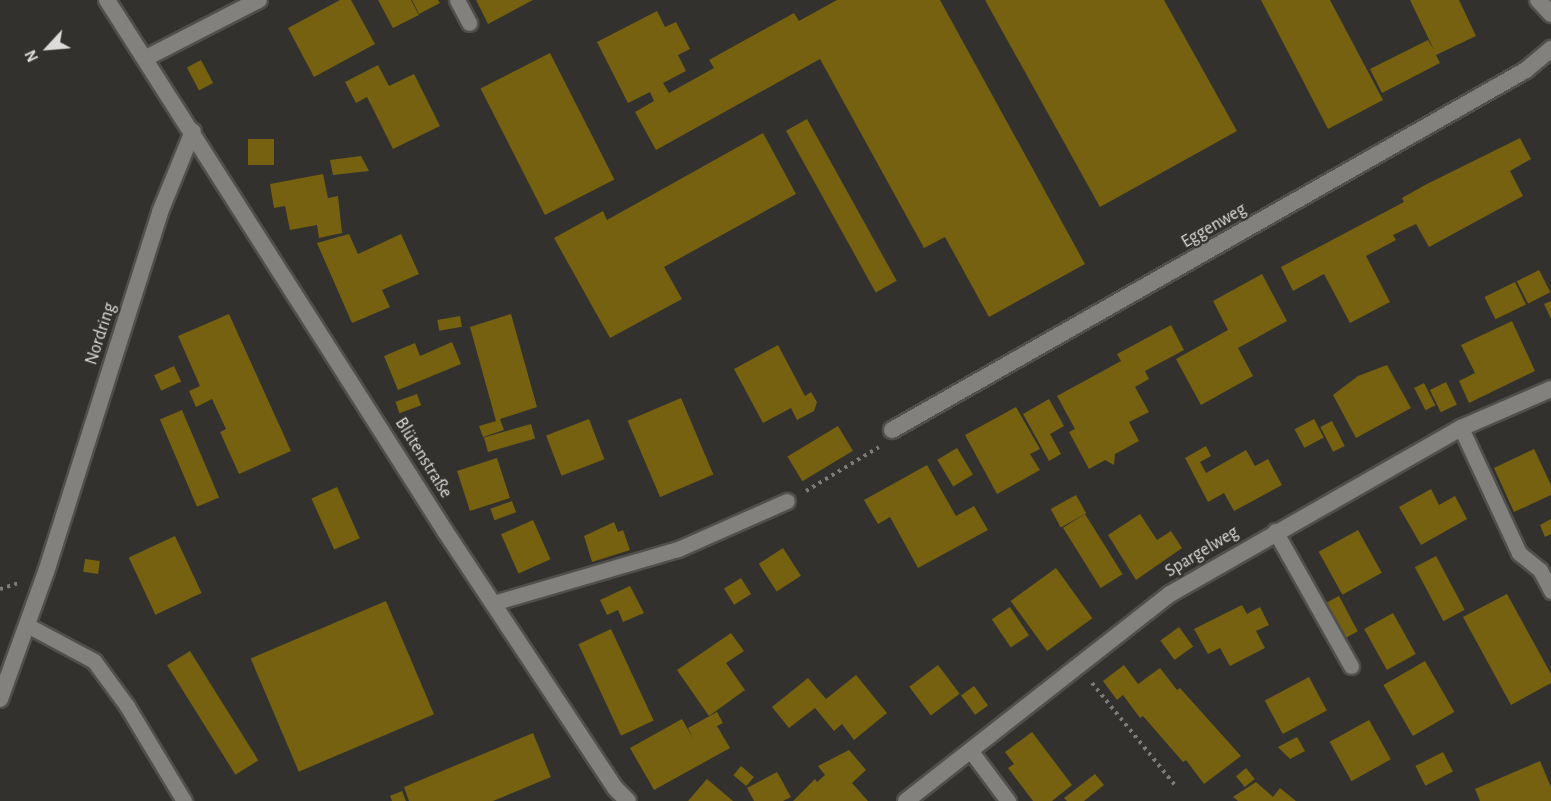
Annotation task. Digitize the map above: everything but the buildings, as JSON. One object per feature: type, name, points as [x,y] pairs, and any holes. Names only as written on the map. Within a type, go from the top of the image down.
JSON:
[{"type":"street","points":[[107,0],[193,131]]},
{"type":"street","points":[[146,58],[259,0]]},
{"type":"street","points":[[1538,0],[1551,14]]},
{"type":"street","name":"Eggenweg","points":[[892,430],[1526,70],[1551,49]]},
{"type":"street","name":"Blütenstraße","points":[[193,131],[493,603],[615,788],[628,801]]},
{"type":"street","name":"Nordring","points":[[0,699],[27,626],[160,212],[193,131]]},
{"type":"street","name":"Spargelweg","points":[[906,801],[1170,594],[1275,531],[1461,428],[1551,389]]},
{"type":"lane","points":[[458,0],[469,23]]},
{"type":"lane","points":[[1461,428],[1519,553],[1540,570],[1551,591]]},
{"type":"lane","points":[[493,603],[678,549],[787,501]]},
{"type":"lane","points":[[1275,531],[1351,666]]},
{"type":"lane","points":[[27,626],[94,661],[127,706],[184,801]]},
{"type":"lane","points":[[970,750],[1008,801]]},
{"type":"path","points":[[787,501],[874,452],[892,430]]},
{"type":"path","points":[[1077,665],[1175,785]]}]
